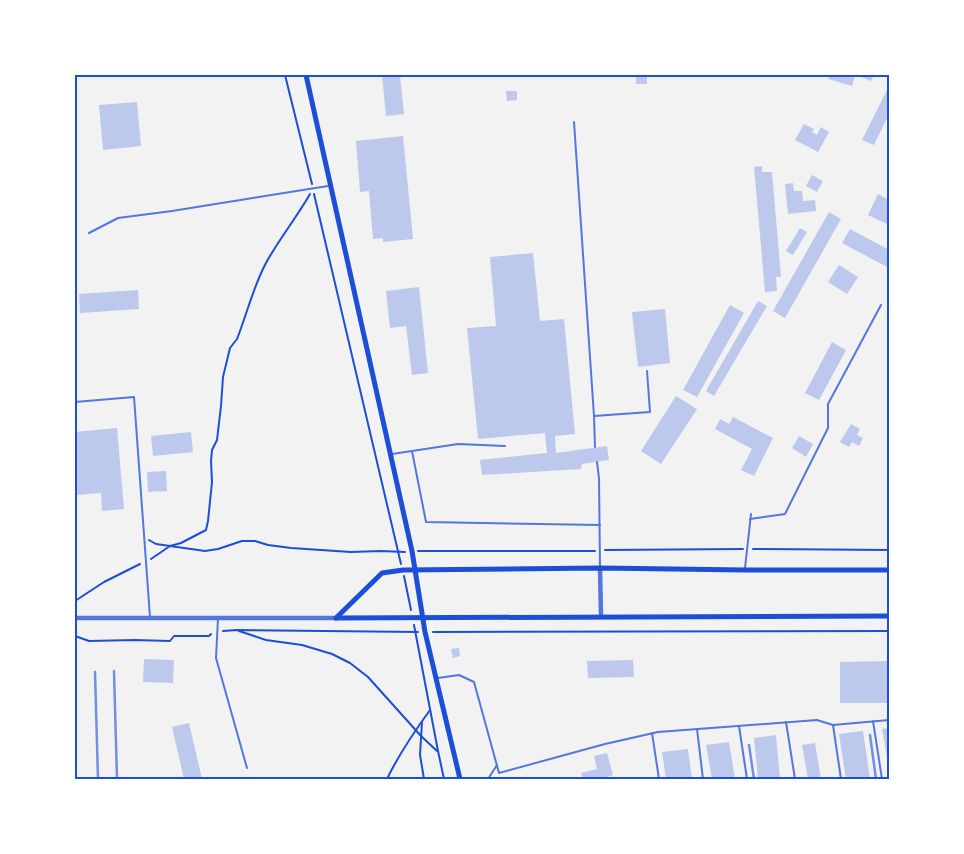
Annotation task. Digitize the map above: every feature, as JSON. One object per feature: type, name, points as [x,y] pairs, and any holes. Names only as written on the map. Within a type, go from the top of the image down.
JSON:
[{"type":"main road","points":[[306,75],[412,551],[425,632],[435,678],[460,779]]},
{"type":"main road","points":[[336,618],[382,574],[402,570],[600,568],[889,570]]},
{"type":"main road","points":[[336,618],[889,616]]},
{"type":"street","points":[[600,568],[601,616]]},
{"type":"street","points":[[75,618],[336,618]]},
{"type":"lane","points":[[574,122],[595,447]]},
{"type":"lane","points":[[89,233],[118,218],[331,185]]},
{"type":"lane","points":[[750,519],[785,514],[828,428],[828,404],[881,305]]},
{"type":"lane","points":[[594,416],[650,412],[647,371]]},
{"type":"lane","points":[[75,402],[134,397],[150,618]]},
{"type":"lane","points":[[390,454],[458,444],[505,446]]},
{"type":"lane","points":[[412,451],[426,522],[600,525]]},
{"type":"lane","points":[[597,462],[599,478],[600,568]]},
{"type":"lane","points":[[745,570],[751,514]]},
{"type":"lane","points":[[218,618],[216,658],[247,768]]},
{"type":"lane","points":[[435,678],[459,676],[474,682],[499,773],[652,733],[817,720],[832,725],[889,720]]},
{"type":"lane","points":[[786,722],[795,779]]},
{"type":"lane","points":[[873,722],[882,779]]},
{"type":"lane","points":[[832,725],[841,779]]},
{"type":"lane","points":[[739,726],[747,779]]},
{"type":"lane","points":[[697,729],[703,779]]},
{"type":"lane","points":[[652,733],[659,779]]},
{"type":"lane","points":[[488,779],[497,766]]},
{"type":"path","points":[[285,75],[399,552],[444,779]]},
{"type":"path","points":[[75,601],[104,582],[132,567],[146,562],[170,546],[181,543],[206,530],[212,482],[212,450],[217,440],[223,377],[230,348],[238,339],[261,273],[313,189]]},
{"type":"path","points":[[147,539],[156,544],[205,551],[242,541],[255,540],[268,545],[291,548],[351,552],[747,549],[889,550]]},
{"type":"path","points":[[237,630],[266,640],[302,645],[332,654],[350,663],[368,677],[421,736],[438,751]]},
{"type":"path","points":[[75,636],[89,641],[170,641],[174,636],[209,636],[217,631],[237,630],[416,632],[889,631]]},
{"type":"path","points":[[387,779],[430,710]]},
{"type":"path","points":[[422,722],[420,755],[424,779]]},
{"type":"building","points":[[382,75],[400,75],[404,114],[386,116]]},
{"type":"building","points":[[636,75],[647,75],[647,84],[636,84]]},
{"type":"building","points":[[829,75],[855,76],[852,86],[828,79]]},
{"type":"building","points":[[856,75],[874,75],[871,81]]},
{"type":"building","points":[[889,86],[889,114],[874,145],[862,140]]},
{"type":"building","points":[[506,91],[517,91],[517,100],[507,101]]},
{"type":"building","points":[[137,102],[141,146],[103,150],[99,105]]},
{"type":"building","points":[[804,124],[814,129],[812,132],[817,135],[821,127],[829,132],[818,152],[795,140]]},
{"type":"building","points":[[403,136],[413,239],[383,242],[383,238],[373,239],[369,191],[360,192],[356,141]]},
{"type":"building","points":[[762,166],[762,172],[772,172],[781,277],[776,277],[777,291],[765,292],[754,167]]},
{"type":"building","points":[[812,175],[823,181],[817,192],[806,186]]},
{"type":"building","points":[[793,183],[794,191],[802,191],[803,201],[815,200],[816,211],[788,214],[785,184]]},
{"type":"building","points":[[878,194],[889,200],[889,225],[868,215]]},
{"type":"building","points":[[829,212],[841,219],[785,318],[773,311]]},
{"type":"building","points":[[800,228],[807,232],[793,255],[786,251]]},
{"type":"building","points":[[850,229],[889,250],[889,268],[842,243]]},
{"type":"building","points":[[533,253],[540,321],[564,319],[575,434],[555,436],[556,453],[607,446],[609,460],[582,464],[581,469],[482,475],[480,460],[547,453],[545,433],[478,439],[467,328],[496,326],[490,257]]},
{"type":"building","points":[[839,265],[858,277],[847,294],[828,282]]},
{"type":"building","points":[[419,287],[428,373],[412,375],[406,326],[390,328],[386,291]]},
{"type":"building","points":[[138,290],[139,309],[80,313],[79,294]]},
{"type":"building","points":[[758,301],[767,306],[714,396],[706,391]]},
{"type":"building","points":[[730,305],[744,313],[697,397],[683,390]]},
{"type":"building","points":[[665,309],[670,363],[638,367],[632,312]]},
{"type":"building","points":[[832,342],[846,350],[819,400],[805,393]]},
{"type":"building","points":[[676,396],[697,409],[661,464],[641,451]]},
{"type":"building","points":[[733,417],[773,438],[754,476],[741,470],[752,449],[715,429],[720,419],[729,424]]},
{"type":"building","points":[[851,424],[860,429],[857,435],[863,438],[859,446],[852,442],[849,447],[840,442]]},
{"type":"building","points":[[117,428],[124,509],[102,511],[101,493],[75,495],[75,432]]},
{"type":"building","points":[[191,432],[193,452],[153,456],[151,436]]},
{"type":"building","points":[[799,436],[813,444],[806,457],[792,448]]},
{"type":"building","points":[[166,471],[167,491],[148,492],[147,472]]},
{"type":"building","points":[[459,648],[460,656],[453,658],[451,649]]},
{"type":"building","points":[[144,659],[174,660],[173,683],[143,682]]},
{"type":"building","points":[[633,660],[634,677],[588,678],[587,661]]},
{"type":"building","points":[[889,661],[889,703],[840,703],[840,662]]},
{"type":"building","points":[[189,723],[202,779],[184,779],[172,727]]},
{"type":"building","points":[[889,728],[889,763],[888,763],[882,729]]},
{"type":"building","points":[[863,731],[870,779],[846,779],[839,734]]},
{"type":"building","points":[[776,735],[780,779],[758,779],[754,738]]},
{"type":"building","points":[[729,742],[735,779],[712,779],[706,745]]},
{"type":"building","points":[[815,743],[821,779],[808,779],[802,745]]},
{"type":"building","points":[[688,749],[692,779],[666,779],[662,752]]},
{"type":"building","points":[[607,753],[613,775],[607,777],[607,779],[583,779],[581,773],[597,769],[594,756]]},
{"type":"railway","points":[[114,671],[117,779]]},
{"type":"railway","points":[[95,672],[98,779]]},
{"type":"railway","points":[[870,735],[876,779]]},
{"type":"railway","points":[[749,745],[754,779]]}]
